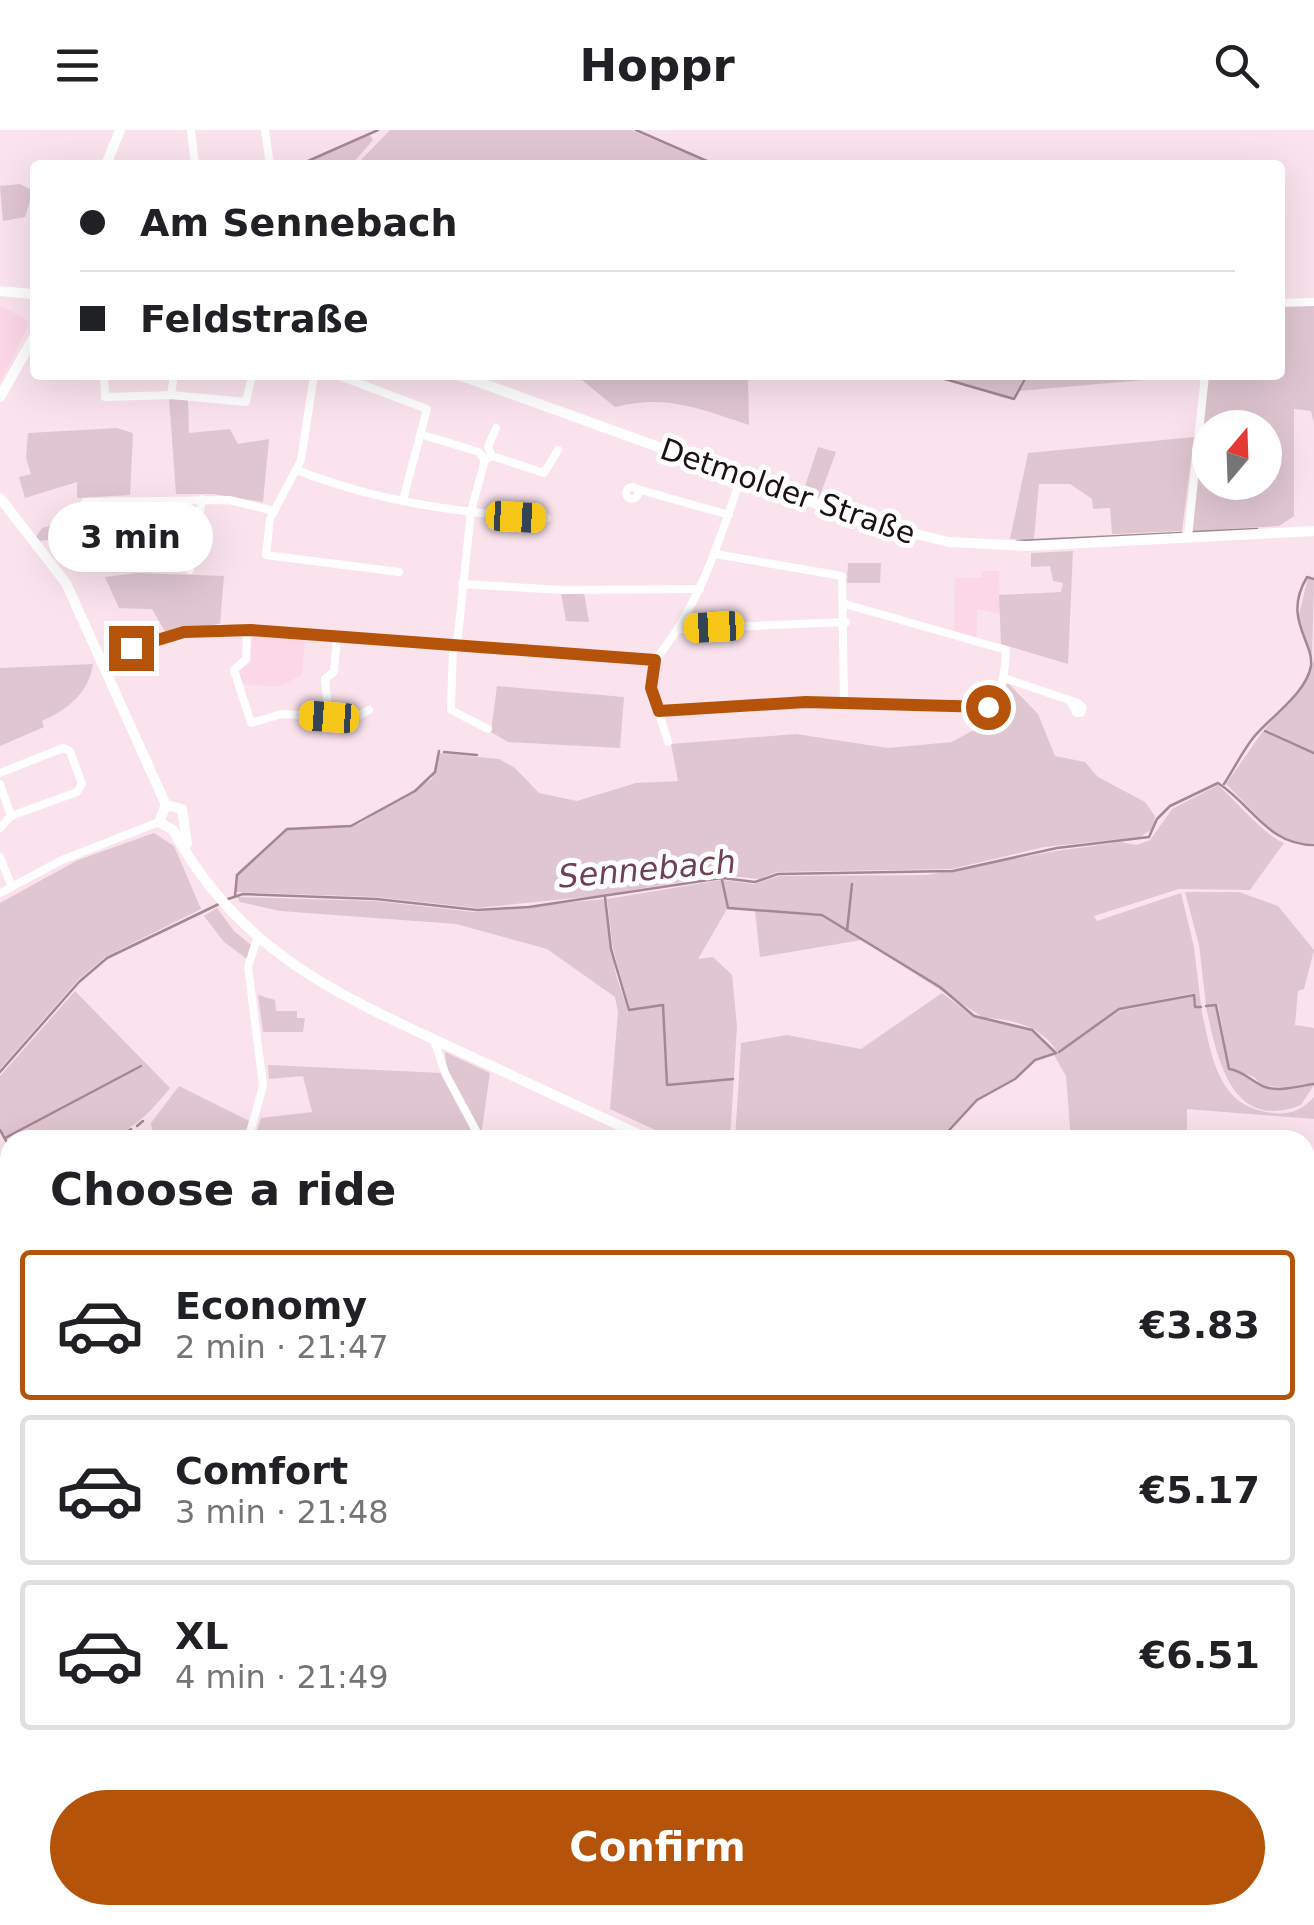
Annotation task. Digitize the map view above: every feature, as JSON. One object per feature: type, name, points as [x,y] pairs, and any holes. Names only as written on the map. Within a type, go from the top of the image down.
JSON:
[{"type":"street","points":[[108,160],[120,130]]},
{"type":"street","points":[[190,130],[193,160]]},
{"type":"street","points":[[265,130],[269,160]]},
{"type":"street","points":[[1285,303],[1314,302]]},
{"type":"street","points":[[0,397],[30,344]]},
{"type":"street","points":[[104,380],[105,397],[172,395],[246,402],[251,380]]},
{"type":"street","points":[[172,395],[174,380]]},
{"type":"street","points":[[313,380],[297,470],[274,511],[266,555],[399,572]]},
{"type":"street","points":[[350,380],[427,409],[403,500]]},
{"type":"street","name":"Detmolder Straße","points":[[473,380],[869,523],[948,542],[1026,546],[1314,531]]},
{"type":"street","points":[[1188,537],[1204,380]]},
{"type":"street","points":[[488,728],[451,710],[471,511],[496,428]]},
{"type":"street","points":[[423,435],[538,474],[547,471],[558,450]]},
{"type":"street","points":[[297,470],[362,494],[547,518]]},
{"type":"street","points":[[668,742],[651,688],[655,660],[681,629],[700,589],[741,477]]},
{"type":"street","points":[[636,489],[729,515]]},
{"type":"street","points":[[0,498],[66,583],[166,805],[159,822]]},
{"type":"street","points":[[85,502],[202,498],[274,511]]},
{"type":"street","points":[[190,570],[202,498]]},
{"type":"street","points":[[139,536],[196,536]]},
{"type":"street","points":[[714,554],[838,574],[844,580],[844,703]]},
{"type":"street","points":[[462,584],[562,590],[700,589]]},
{"type":"street","points":[[659,711],[844,703],[983,709],[993,701],[1004,678],[1006,650],[844,604]]},
{"type":"street","points":[[681,629],[846,622]]},
{"type":"street","points":[[102,659],[184,632],[247,630],[655,660]]},
{"type":"street","points":[[247,630],[246,659],[234,670],[251,723],[282,714],[329,717],[330,702],[323,695],[325,678],[334,672],[337,636]]},
{"type":"street","points":[[1004,678],[1070,700]]},
{"type":"street","points":[[329,712],[360,715],[369,710]]},
{"type":"street","points":[[0,773],[64,748],[70,752],[82,784],[77,792],[12,816],[0,828]]},
{"type":"street","points":[[0,784],[12,816]]},
{"type":"street","points":[[166,805],[182,809],[177,828],[197,868],[258,940],[328,988],[630,1130]]},
{"type":"street","points":[[0,892],[100,843],[159,822],[177,828]]},
{"type":"street","points":[[0,857],[11,885]]},
{"type":"street","points":[[251,1130],[264,1086],[248,967],[258,940]]},
{"type":"street","points":[[434,1039],[445,1073],[476,1130]]},
{"type":"shaded area","points":[[390,130],[631,130],[701,160],[361,160]]},
{"type":"shaded area","points":[[370,135],[373,140],[355,160],[313,160]]},
{"type":"shaded area","points":[[20,184],[30,189],[25,217],[3,221],[0,186]]},
{"type":"shaded area","points":[[1314,304],[1314,424],[1311,411],[1294,409],[1294,516],[1279,526],[1190,531],[1193,500],[1282,500],[1282,410],[1203,410],[1207,380],[1285,380],[1285,305]]},
{"type":"shaded area","points":[[0,305],[30,322],[0,382]]},
{"type":"shaded area","points":[[582,380],[748,380],[749,425],[667,403],[615,407]]},
{"type":"shaded area","points":[[952,380],[1022,380],[1013,398]]},
{"type":"shaded area","points":[[1025,380],[1145,380],[1019,391]]},
{"type":"shaded area","points":[[169,399],[188,400],[189,433],[230,429],[238,444],[269,439],[263,502],[213,494],[176,494]]},
{"type":"shaded area","points":[[117,428],[133,433],[130,495],[77,498],[77,482],[25,498],[19,477],[31,474],[26,458],[28,433]]},
{"type":"shaded area","points":[[1192,437],[1182,531],[1112,534],[1110,508],[1093,509],[1092,499],[1070,484],[1039,484],[1034,539],[1010,539],[1028,453]]},
{"type":"shaded area","points":[[818,447],[836,452],[819,498],[803,492]]},
{"type":"shaded area","points":[[78,509],[103,509],[100,532],[40,541],[36,537],[42,528],[76,519]]},
{"type":"shaded area","points":[[1073,551],[1068,664],[1001,644],[999,595],[1061,592],[1063,583],[1053,581],[1050,566],[1031,567],[1031,553]]},
{"type":"shaded area","points":[[848,563],[881,563],[880,583],[847,583]]},
{"type":"shaded area","points":[[982,571],[999,571],[1000,614],[977,609],[977,638],[954,631],[955,578],[982,578]]},
{"type":"shaded area","points":[[136,573],[224,576],[220,625],[166,633],[152,609],[119,608],[105,577]]},
{"type":"shaded area","points":[[1308,577],[1314,580],[1312,660],[1298,619]]},
{"type":"shaded area","points":[[561,593],[584,593],[589,622],[566,621]]},
{"type":"shaded area","points":[[252,635],[305,639],[302,675],[277,687],[241,684],[239,670],[251,664]]},
{"type":"shaded area","points":[[1314,661],[1314,752],[1265,729],[1299,690]]},
{"type":"shaded area","points":[[93,664],[87,684],[68,706],[42,721],[44,727],[0,746],[0,668]]},
{"type":"shaded area","points":[[1008,683],[1038,714],[1055,756],[1085,762],[1098,777],[1145,802],[1155,816],[1154,828],[1140,837],[1044,847],[952,869],[777,872],[759,879],[722,875],[596,896],[477,908],[375,897],[235,892],[238,875],[288,830],[359,824],[432,779],[438,753],[499,759],[515,768],[539,793],[577,801],[636,783],[678,781],[671,744],[796,734],[888,748],[952,742],[979,727]]},
{"type":"shaded area","points":[[497,686],[624,697],[620,748],[508,742],[491,732]]},
{"type":"shaded area","points":[[1263,731],[1314,754],[1314,843],[1297,843],[1274,833],[1226,784]]},
{"type":"shaded area","points":[[1218,785],[1284,843],[1250,890],[1179,889],[1094,916],[1097,921],[1181,893],[1194,947],[1201,1006],[1196,1006],[1194,993],[1119,1008],[1057,1052],[1044,1036],[1026,1026],[985,1018],[1031,1031],[1054,1052],[1034,1059],[1014,1078],[977,1099],[948,1130],[736,1130],[741,1043],[787,1035],[861,1049],[942,993],[974,1017],[984,1018],[862,940],[760,957],[755,911],[822,916],[835,922],[823,914],[729,908],[723,880],[754,884],[779,876],[927,875],[1056,851],[1121,842],[1137,845],[1150,840],[1172,809]]},
{"type":"shaded area","points":[[154,833],[174,846],[201,909],[105,957],[78,980],[0,1069],[0,903],[78,860]]},
{"type":"shaded area","points":[[721,880],[727,909],[698,959],[713,957],[732,975],[737,1026],[731,1130],[655,1130],[610,1109],[618,1012],[615,997],[547,949],[456,924],[280,911],[240,902],[237,897],[376,901],[474,912],[604,899],[616,975],[628,1011],[662,1006],[666,1086],[664,1005],[630,1009],[613,949],[607,899]]},
{"type":"shaded area","points":[[1185,892],[1239,892],[1278,906],[1314,950],[1304,989],[1298,991],[1295,1025],[1314,1028],[1314,1083],[1287,1088],[1261,1085],[1254,1077],[1229,1068],[1218,1004],[1206,1005],[1199,945]]},
{"type":"shaded area","points":[[217,908],[234,931],[251,945],[247,959],[224,942],[204,916]]},
{"type":"shaded area","points":[[75,991],[170,1088],[151,1110],[125,1130],[1,1130],[0,1076]]},
{"type":"shaded area","points":[[258,995],[275,1000],[276,1011],[297,1011],[297,1018],[305,1018],[303,1032],[263,1032]]},
{"type":"shaded area","points":[[1193,996],[1194,1008],[1201,1008],[1218,1072],[1236,1098],[1249,1107],[1280,1113],[1293,1112],[1314,1097],[1314,1119],[1187,1109],[1187,1130],[1070,1130],[1066,1076],[1054,1055],[1119,1011]]},
{"type":"shaded area","points":[[1216,1006],[1228,1070],[1270,1089],[1314,1085],[1301,1105],[1277,1111],[1258,1108],[1243,1099],[1231,1085],[1216,1047],[1206,1007]]},
{"type":"shaded area","points":[[445,1052],[490,1073],[482,1130],[478,1130],[447,1070]]},
{"type":"shaded area","points":[[268,1065],[442,1073],[472,1130],[257,1130],[261,1118],[312,1112],[303,1076],[269,1079]]},
{"type":"shaded area","points":[[179,1086],[249,1121],[246,1130],[152,1130],[151,1123]]},
{"type":"waterway","points":[[310,160],[378,130]]},
{"type":"waterway","points":[[636,130],[705,160]]},
{"type":"waterway","points":[[948,380],[1014,399],[1024,380]]},
{"type":"waterway","points":[[739,471],[752,475]]},
{"type":"waterway","points":[[1193,532],[1257,529]]},
{"type":"waterway","points":[[1017,541],[1181,533]]},
{"type":"waterway","points":[[1224,784],[1253,738],[1295,696],[1308,676],[1311,657],[1298,605],[1307,577],[1314,579]]},
{"type":"waterway","points":[[1265,731],[1314,753]]},
{"type":"waterway","points":[[235,896],[237,875],[287,829],[351,826],[415,791],[435,772],[439,751]]},
{"type":"waterway","points":[[444,752],[477,755]]},
{"type":"waterway","name":"Sennebach","points":[[228,899],[243,894],[376,899],[477,910],[529,907],[722,878],[755,882],[778,874],[953,871],[1057,848],[1149,837],[1157,819],[1170,806],[1218,783],[1285,839],[1314,845]]},
{"type":"waterway","points":[[722,880],[728,908],[822,915],[940,987],[974,1016],[1032,1030],[1056,1053],[1035,1060],[1015,1079],[977,1100],[949,1130]]},
{"type":"waterway","points":[[847,931],[852,884]]},
{"type":"waterway","points":[[605,897],[611,949],[629,1010],[663,1005],[667,1085],[733,1079]]},
{"type":"waterway","name":"Sennebach","points":[[0,1072],[79,982],[107,958],[221,903]]},
{"type":"waterway","points":[[1059,1052],[1119,1009],[1194,995],[1195,1007],[1201,1007]]},
{"type":"waterway","points":[[1206,1006],[1216,1005],[1229,1069],[1271,1088],[1314,1084]]},
{"type":"waterway","points":[[20,1130],[141,1066]]},
{"type":"waterway","points":[[137,1126],[143,1121]]},
{"type":"route","points":[[131,648],[184,632],[220,628],[655,660],[651,688],[659,711],[806,702],[988,707]]}]
